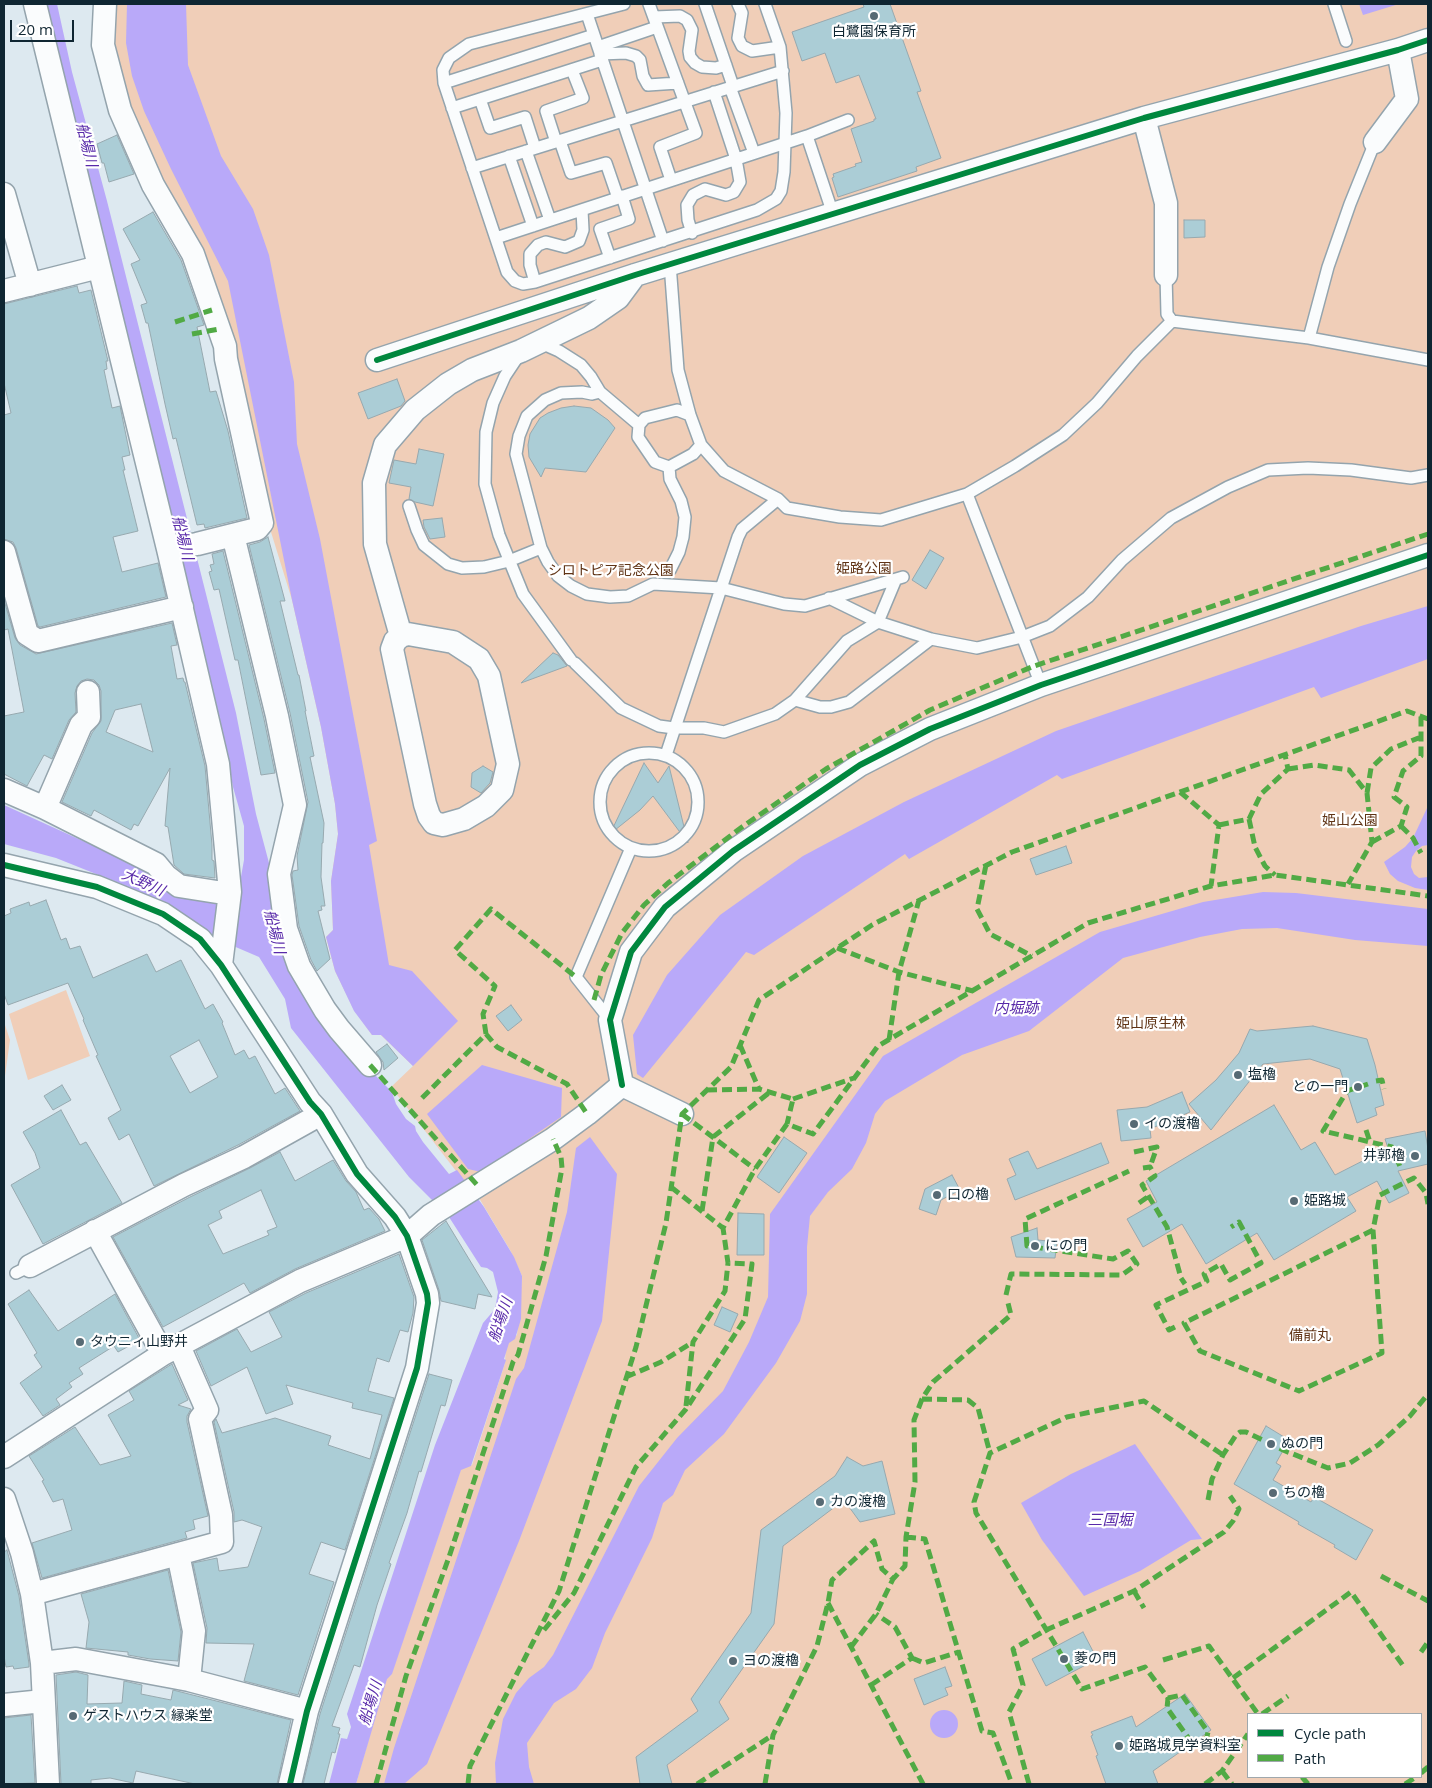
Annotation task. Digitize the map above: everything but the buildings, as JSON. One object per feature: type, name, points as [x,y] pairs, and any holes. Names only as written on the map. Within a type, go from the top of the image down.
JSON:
[{"type":"street","points":[[35,4],[182,607],[218,764],[230,892],[221,966]]},
{"type":"street","points":[[105,4],[103,44],[120,110],[153,185],[193,254],[225,346],[226,359],[262,522],[257,529],[168,549]]},
{"type":"street","points":[[377,360],[635,275],[1144,118],[1398,50],[1428,40]]},
{"type":"street","points":[[1375,142],[1407,99],[1398,50]]},
{"type":"street","points":[[1144,118],[1166,203],[1166,275]]},
{"type":"street","points":[[4,194],[30,285]]},
{"type":"street","points":[[4,291],[99,267]]},
{"type":"street","points":[[401,636],[375,544],[374,483],[385,445],[414,410],[448,384],[472,370],[531,347],[589,318],[618,298],[635,275]]},
{"type":"street","points":[[233,535],[295,805],[279,874],[286,929],[299,966],[325,1010],[339,1030],[370,1065]]},
{"type":"street","points":[[4,552],[27,634],[38,641],[182,607]]},
{"type":"street","points":[[622,1085],[610,1020],[631,952],[666,907],[733,851],[860,765],[930,729],[1041,685],[1428,556]]},
{"type":"street","points":[[408,634],[453,642],[479,659],[489,676],[508,764],[502,790],[486,806],[464,819],[443,825],[434,823],[427,810],[392,649],[395,641],[401,636],[408,634]]},
{"type":"street","points":[[45,808],[81,725],[89,717],[88,692]]},
{"type":"street","points":[[4,790],[45,808],[156,864],[166,876],[179,886],[217,892],[230,892]]},
{"type":"street","points":[[4,865],[97,888],[162,914],[200,939],[221,966],[310,1102],[320,1114],[357,1174],[395,1217],[407,1236],[427,1294],[428,1303],[417,1368],[307,1712],[290,1784]]},
{"type":"street","points":[[622,1085],[682,1114]]},
{"type":"street","points":[[4,1458],[171,1350],[300,1281],[407,1236],[431,1215],[580,1119],[622,1085]]},
{"type":"street","points":[[23,1270],[184,1185],[244,1158],[320,1114]]},
{"type":"street","points":[[32,1594],[222,1542],[221,1516],[200,1419],[207,1410],[95,1231]]},
{"type":"street","points":[[4,1499],[22,1553],[32,1594],[42,1662],[48,1784]]},
{"type":"street","points":[[178,1554],[194,1631],[188,1680]]},
{"type":"street","points":[[42,1662],[76,1659],[188,1680],[307,1712]]},
{"type":"street","points":[[4,1705],[43,1701]]},
{"type":"lane","points":[[624,4],[469,44],[449,58],[443,70],[444,83],[507,272],[515,281],[523,284],[535,282],[692,233],[757,210],[776,200],[784,172],[786,142],[783,71],[780,47],[765,4]]},
{"type":"lane","points":[[649,4],[696,133],[660,147],[671,180]]},
{"type":"lane","points":[[705,4],[754,153]]},
{"type":"lane","points":[[738,4],[742,13],[738,38],[742,46],[752,51],[780,47]]},
{"type":"lane","points":[[1334,4],[1346,41]]},
{"type":"lane","points":[[587,14],[663,241]]},
{"type":"lane","points":[[452,108],[572,70],[599,49],[656,22],[680,16],[687,20],[692,30],[689,51],[690,57],[695,63],[702,67],[716,68],[726,65]]},
{"type":"lane","points":[[444,83],[599,49],[636,56],[640,60],[643,76],[648,85],[678,83]]},
{"type":"lane","points":[[572,70],[583,98],[546,110],[571,173],[606,163],[629,219],[600,230],[610,258]]},
{"type":"lane","points":[[472,168],[783,71]]},
{"type":"lane","points":[[692,233],[688,220],[687,205],[693,195],[705,190],[726,195],[734,192],[740,182],[736,159],[714,92]]},
{"type":"lane","points":[[480,99],[490,128],[525,117],[530,150],[550,220]]},
{"type":"lane","points":[[496,238],[807,136],[848,120]]},
{"type":"lane","points":[[807,136],[833,214]]},
{"type":"lane","points":[[1309,338],[1328,266],[1375,142]]},
{"type":"lane","points":[[509,156],[533,226]]},
{"type":"lane","points":[[535,282],[530,265],[530,254],[538,245],[546,242],[565,247],[579,241],[583,230],[582,210]]},
{"type":"lane","points":[[670,264],[678,370],[690,415],[701,445],[724,472],[778,499],[786,508],[840,518],[880,520],[967,494],[1015,466],[1063,435],[1097,403],[1137,356],[1172,321]]},
{"type":"lane","points":[[1166,275],[1167,314],[1172,321],[1309,338],[1428,360]]},
{"type":"lane","points":[[600,392],[592,394],[582,392],[561,393],[545,400],[527,416],[519,436],[516,454],[541,548],[558,576],[571,586],[587,594],[610,597],[628,596],[653,584],[721,588],[784,604],[805,606],[900,578],[878,622],[847,642],[795,700],[775,714],[724,732],[704,728],[660,726],[621,708],[573,661],[523,594],[499,535],[485,484],[486,432],[492,403],[505,376],[531,347],[559,351],[581,365],[592,377],[600,392],[639,425]]},
{"type":"lane","points":[[690,415],[677,410],[645,418],[639,425],[638,437],[655,462],[669,467],[693,454],[701,445]]},
{"type":"lane","points":[[669,467],[670,480],[681,501],[685,517],[679,552],[670,570]]},
{"type":"lane","points":[[829,598],[878,622],[931,639],[977,648],[1022,637],[1050,626],[1088,597],[1122,560],[1171,518],[1228,487],[1268,470],[1308,468],[1350,470],[1411,478],[1428,475]]},
{"type":"lane","points":[[967,494],[1041,685]]},
{"type":"lane","points":[[666,755],[742,530],[778,499]]},
{"type":"lane","points":[[409,506],[424,545],[448,564],[462,568],[484,567],[541,548]]},
{"type":"lane","points":[[795,700],[820,708],[849,702],[931,639]]},
{"type":"lane","points":[[656,753],[666,755],[683,765],[694,781],[698,795],[698,808],[692,826],[678,842],[662,849],[649,851],[631,848],[614,837],[603,820],[600,804],[601,791],[607,775],[616,765],[635,754],[656,753]]},
{"type":"lane","points":[[610,1020],[576,977],[631,848]]},
{"type":"green space","name":"姫路公園","points":[[110,4],[1428,4],[1428,1784],[356,1784],[386,1678],[391,1675],[461,1469],[472,1465],[505,1363],[506,1343],[517,1335],[522,1276],[510,1250],[479,1198],[391,1087],[413,1066],[381,1035],[372,1035],[354,1010],[335,971],[326,937],[333,930],[331,881],[338,834],[335,804],[321,727],[292,600],[271,532],[254,461],[183,229],[120,92],[108,23]]},
{"type":"green space","points":[[66,990],[90,1056],[28,1080],[9,1014]]},
{"type":"green space","points":[[4,1022],[10,1040],[4,1083]]},
{"type":"water","points":[[43,4],[57,4],[72,72],[107,201],[236,713],[256,814],[269,863],[275,914],[354,1054],[392,1092],[396,1104],[406,1119],[415,1126],[423,1142],[449,1174],[457,1170],[484,1207],[514,1257],[522,1276],[521,1319],[515,1339],[509,1343],[504,1359],[506,1360],[471,1466],[461,1470],[392,1674],[387,1679],[356,1784],[329,1784],[341,1738],[347,1739],[351,1727],[347,1714],[435,1445],[483,1323],[495,1309],[498,1292],[493,1272],[481,1267],[449,1217],[409,1177],[291,1028],[285,999],[259,957],[231,945],[131,888],[56,858],[4,844],[4,805],[116,856],[186,895],[237,899],[244,860],[244,826],[233,787],[217,707],[194,624]]},
{"type":"water","points":[[127,4],[186,4],[188,65],[221,156],[253,209],[269,255],[294,382],[297,444],[320,539],[377,841],[369,845],[389,965],[412,971],[458,1021],[413,1066],[381,1035],[372,1035],[354,1011],[335,971],[326,937],[333,930],[331,881],[338,834],[335,804],[321,727],[292,600],[228,281],[144,111],[132,76],[126,43]]},
{"type":"water","points":[[1359,4],[1399,4],[1363,15]]},
{"type":"water","points":[[1428,606],[1428,659],[1321,698],[1314,687],[1062,779],[1057,775],[909,859],[905,854],[754,955],[746,952],[643,1078],[637,1074],[633,1035],[667,975],[720,915],[803,856],[904,802],[1056,731],[1361,626]]},
{"type":"water","points":[[1428,806],[1428,845],[1422,846],[1416,851],[1412,857],[1411,867],[1414,874],[1419,878],[1428,877],[1428,890],[1415,888],[1398,881],[1390,874],[1384,862],[1405,847],[1413,838]]},
{"type":"water","name":"内堀跡","points":[[1263,892],[1296,893],[1428,909],[1428,946],[1355,940],[1277,928],[1242,929],[1200,937],[1123,958],[1029,1031],[962,1055],[885,1101],[875,1114],[866,1143],[852,1169],[828,1192],[810,1216],[807,1247],[807,1294],[800,1321],[776,1363],[724,1434],[685,1470],[673,1495],[663,1503],[652,1538],[605,1633],[592,1668],[576,1689],[554,1703],[527,1743],[529,1767],[534,1784],[496,1784],[495,1763],[503,1719],[516,1693],[529,1678],[544,1667],[553,1655],[639,1486],[677,1438],[723,1391],[749,1342],[768,1297],[770,1214],[883,1056],[1100,932],[1203,902]]},
{"type":"water","points":[[482,1065],[562,1088],[561,1117],[481,1172],[468,1169],[427,1114]]},
{"type":"water","points":[[590,1137],[617,1174],[602,1321],[519,1541],[427,1764],[404,1784],[384,1784],[394,1748],[516,1379],[524,1368],[567,1212],[576,1148]]},
{"type":"water","name":"三国堀","points":[[1135,1444],[1202,1539],[1191,1540],[1140,1571],[1084,1596],[1042,1540],[1021,1503],[1071,1474]]},
{"type":"water","points":[[944,1710],[954,1714],[958,1724],[954,1734],[944,1738],[934,1734],[930,1724],[934,1714]]},
{"type":"marked path","points":[[175,322],[212,310]]},
{"type":"marked path","points":[[192,334],[219,329]]},
{"type":"marked path","points":[[594,1000],[601,975],[622,933],[644,905],[668,883],[742,827],[826,769],[930,710],[1034,666],[1428,534]]},
{"type":"marked path","points":[[468,1784],[470,1766],[559,1591],[636,1347],[666,1223],[682,1114],[731,1067],[759,1000],[872,925],[1012,852],[1407,711],[1428,719]]},
{"type":"marked path","points":[[1372,842],[1401,826],[1407,807],[1394,797],[1403,771],[1421,756],[1421,716]]},
{"type":"marked path","points":[[1367,793],[1371,768],[1391,749],[1421,737]]},
{"type":"marked path","points":[[1219,825],[1249,819],[1261,794],[1288,769],[1285,755]]},
{"type":"marked path","points":[[1288,769],[1314,765],[1349,770],[1367,793],[1372,842],[1348,884]]},
{"type":"marked path","points":[[1180,792],[1219,825],[1211,886]]},
{"type":"marked path","points":[[1249,819],[1255,847],[1265,866],[1275,875]]},
{"type":"marked path","points":[[1401,826],[1413,838],[1421,853]]},
{"type":"marked path","points":[[986,865],[977,909],[990,934],[1032,956]]},
{"type":"marked path","points":[[544,1630],[574,1593],[636,1467],[686,1409],[745,1319],[752,1264],[728,1263],[723,1228],[755,1169],[787,1124],[813,1134],[878,1046],[1088,923],[1211,886],[1275,875],[1428,896]]},
{"type":"marked path","points":[[889,1040],[899,972],[919,900]]},
{"type":"marked path","points":[[486,1034],[483,1014],[495,986],[455,950],[491,909],[576,977]]},
{"type":"marked path","points":[[837,948],[899,972],[973,991]]},
{"type":"marked path","points":[[422,1098],[486,1034],[497,1047],[567,1084],[587,1114]]},
{"type":"marked path","points":[[740,1045],[759,1089]]},
{"type":"marked path","points":[[370,1065],[478,1186]]},
{"type":"marked path","points":[[793,1099],[854,1078]]},
{"type":"marked path","points":[[1376,1081],[1382,1080],[1384,1089]]},
{"type":"marked path","points":[[1368,1084],[1347,1091],[1323,1131],[1392,1147],[1401,1169]]},
{"type":"marked path","points":[[707,1090],[759,1089],[793,1099],[787,1124]]},
{"type":"marked path","points":[[702,1211],[713,1137],[770,1092]]},
{"type":"marked path","points":[[682,1114],[755,1169]]},
{"type":"marked path","points":[[1366,1130],[1370,1142]]},
{"type":"marked path","points":[[376,1784],[406,1676],[449,1557],[513,1362],[518,1355],[546,1256],[562,1168],[561,1157],[553,1139]]},
{"type":"marked path","points":[[1134,1152],[1157,1147],[1150,1167]]},
{"type":"marked path","points":[[1143,1168],[1150,1167],[1155,1176],[1142,1185],[1167,1227],[1181,1278],[1185,1284]]},
{"type":"marked path","points":[[1006,1295],[1011,1274],[1122,1275],[1137,1264],[1128,1251],[1113,1259],[1027,1246],[1025,1219],[1129,1171]]},
{"type":"marked path","points":[[1373,1230],[1184,1323],[1200,1351],[1299,1391],[1382,1353],[1373,1230],[1380,1195],[1414,1178],[1426,1193],[1428,1204]]},
{"type":"marked path","points":[[671,1187],[723,1228]]},
{"type":"marked path","points":[[1139,1203],[1149,1196]]},
{"type":"marked path","points":[[1175,1327],[1169,1330],[1156,1305],[1207,1281],[1204,1274],[1221,1264],[1230,1280],[1261,1263],[1239,1222],[1231,1227]]},
{"type":"marked path","points":[[686,1406],[693,1342],[725,1291],[728,1263]]},
{"type":"marked path","points":[[765,1784],[773,1735],[817,1646],[832,1580],[874,1541],[882,1569],[893,1579],[905,1566],[906,1537],[915,1482],[914,1420],[922,1399],[933,1382],[1011,1315],[1007,1299]]},
{"type":"marked path","points":[[626,1377],[661,1362],[693,1342]]},
{"type":"marked path","points":[[1208,1500],[1212,1479],[1223,1455],[1240,1432],[1246,1432],[1283,1450],[1328,1468],[1350,1463],[1378,1445],[1410,1416],[1428,1394]]},
{"type":"marked path","points":[[922,1399],[968,1400],[978,1408],[990,1453]]},
{"type":"marked path","points":[[1168,1698],[1182,1695],[1208,1732],[1204,1749],[1192,1743],[1167,1708],[1168,1698],[1145,1667],[1082,1689],[976,1513],[974,1502],[990,1453],[1067,1417],[1144,1401],[1223,1455]]},
{"type":"marked path","points":[[1029,1784],[1009,1712],[1023,1685],[1013,1649],[1046,1630],[1134,1591],[1224,1532],[1233,1521],[1239,1509],[1230,1496]]},
{"type":"marked path","points":[[906,1537],[925,1539],[982,1731],[993,1733],[1012,1784]]},
{"type":"marked path","points":[[1381,1576],[1428,1601]]},
{"type":"marked path","points":[[851,1647],[876,1614],[893,1579]]},
{"type":"marked path","points":[[1134,1591],[1144,1608]]},
{"type":"marked path","points":[[1233,1678],[1351,1592],[1404,1667]]},
{"type":"marked path","points":[[828,1603],[923,1784]]},
{"type":"marked path","points":[[871,1685],[912,1658],[895,1627],[876,1614]]},
{"type":"marked path","points":[[1421,1652],[1428,1642]]},
{"type":"marked path","points":[[1163,1660],[1209,1646],[1257,1713]]},
{"type":"marked path","points":[[912,1658],[924,1663],[959,1652]]},
{"type":"marked path","points":[[1263,1713],[1288,1696]]},
{"type":"marked path","points":[[697,1784],[773,1735]]},
{"type":"marked path","points":[[1205,1784],[1222,1771],[1247,1735]]},
{"type":"marked path","points":[[1422,1772],[1428,1767]]},
{"type":"marked path","points":[[1222,1771],[1232,1784]]},
{"type":"marked path","points":[[1303,1778],[1308,1784]]},
{"type":"marked path","points":[[1405,1784],[1414,1778]]},
{"type":"cycle path","points":[[377,360],[635,275],[1144,118],[1398,50],[1428,40]]},
{"type":"cycle path","points":[[622,1085],[610,1020],[631,952],[665,907],[733,851],[860,765],[930,729],[1041,685],[1428,555]]},
{"type":"cycle path","points":[[4,865],[97,887],[163,914],[200,939],[221,965],[310,1102],[321,1114],[357,1174],[395,1217],[407,1236],[427,1294],[428,1303],[417,1368],[307,1711],[290,1784]]},
{"type":"place","name":"白鷺園保育所","points":[[874,16]]},
{"type":"place","name":"塩櫓","points":[[1238,1075]]},
{"type":"place","name":"との一門","points":[[1358,1087]]},
{"type":"place","name":"イの渡櫓","points":[[1134,1124]]},
{"type":"place","name":"井郭櫓","points":[[1415,1156]]},
{"type":"place","name":"口の櫓","points":[[937,1195]]},
{"type":"place","name":"姫路城","points":[[1294,1201]]},
{"type":"place","name":"にの門","points":[[1035,1246]]},
{"type":"place","name":"タウニィ山野井","points":[[80,1342]]},
{"type":"place","name":"ぬの門","points":[[1271,1444]]},
{"type":"place","name":"ちの櫓","points":[[1273,1493]]},
{"type":"place","name":"カの渡櫓","points":[[820,1502]]},
{"type":"place","name":"菱の門","points":[[1064,1659]]},
{"type":"place","name":"ヨの渡櫓","points":[[733,1661]]},
{"type":"place","name":"ゲストハウス 縁楽堂","points":[[73,1716]]},
{"type":"place","name":"姫路城見学資料室","points":[[1119,1746]]},
{"type":"water label","name":"船場川","points":[[86,145]]},
{"type":"water label","name":"船場川","points":[[182,538]]},
{"type":"water label","name":"大野川","points":[[143,883]]},
{"type":"water label","name":"船場川","points":[[274,932]]},
{"type":"water label","name":"船場川","points":[[501,1320]]},
{"type":"water label","name":"船場川","points":[[371,1703]]},
{"type":"park label","name":"シロトピア記念公園","points":[[611,571]]},
{"type":"park label","name":"姫山公園","points":[[1350,821]]},
{"type":"park label","name":"姫山原生林","points":[[1151,1024]]},
{"type":"park label","name":"備前丸","points":[[1310,1336]]}]
